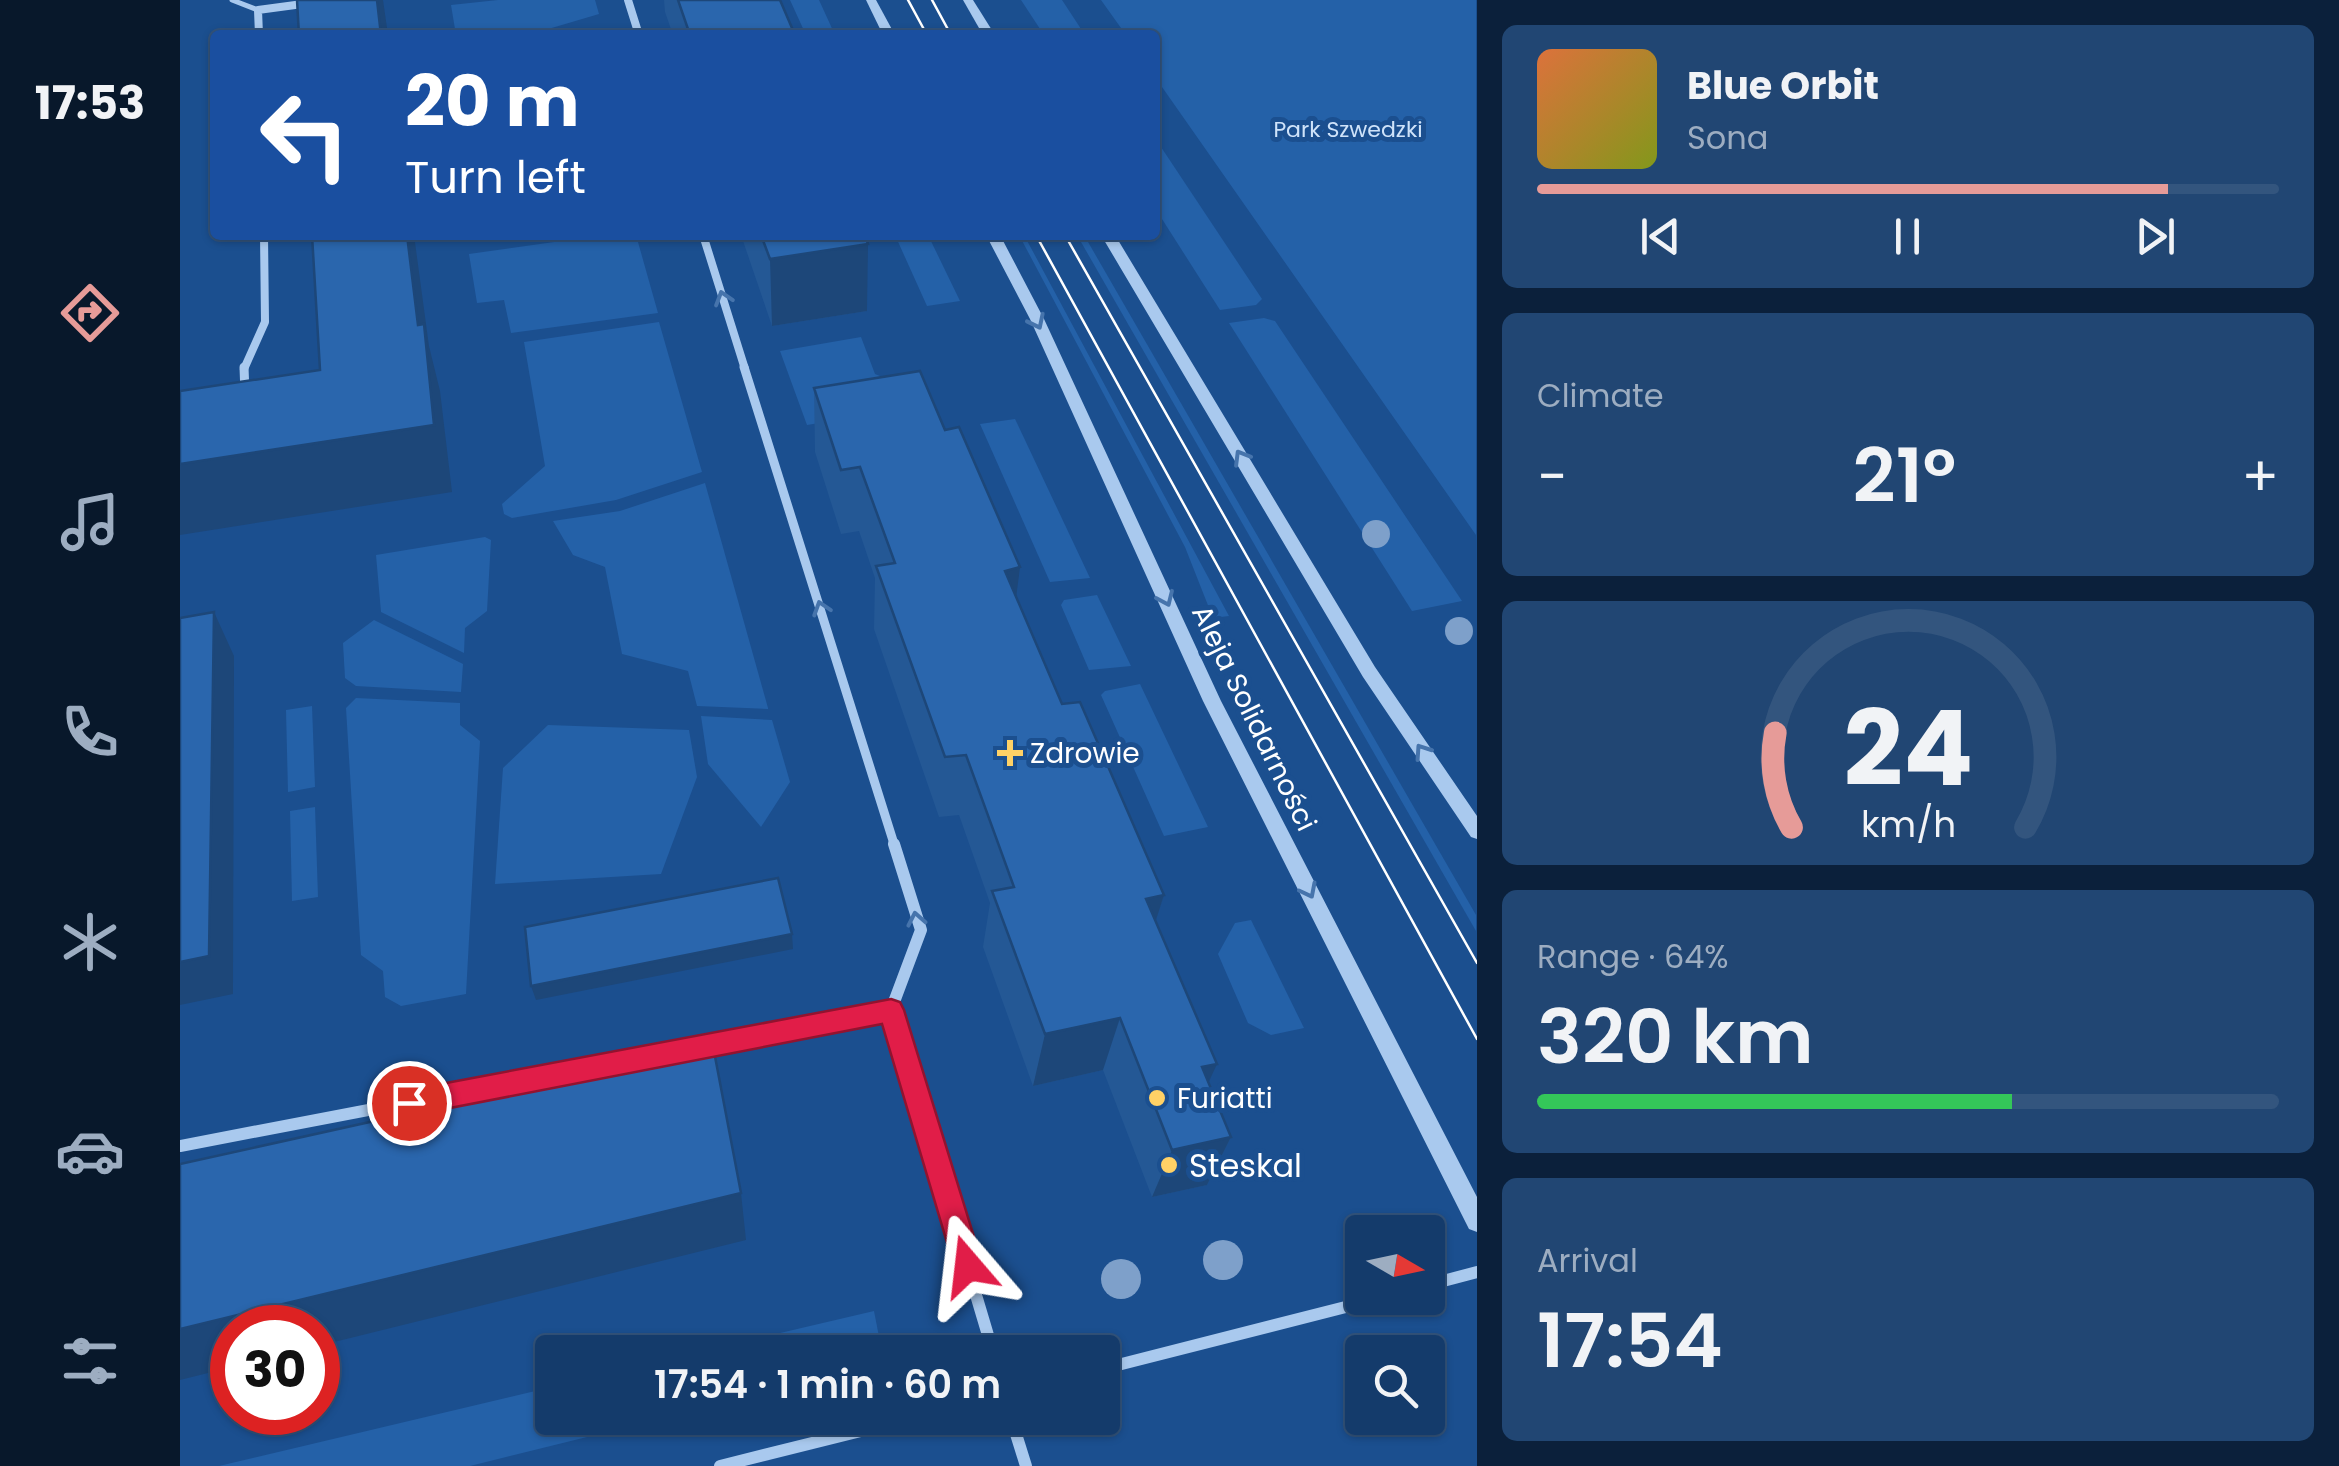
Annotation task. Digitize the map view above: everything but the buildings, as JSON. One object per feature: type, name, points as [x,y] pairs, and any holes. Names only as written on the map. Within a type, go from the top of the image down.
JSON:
[{"type":"street","points":[[628,0],[638,30]]},
{"type":"street","points":[[871,0],[886,30]]},
{"type":"street","points":[[968,0],[986,30]]},
{"type":"street","points":[[259,30],[258,10],[322,2]]},
{"type":"street","points":[[245,402],[244,364],[265,322],[264,240]]},
{"type":"street","points":[[705,240],[921,930],[891,1010],[988,1335]]},
{"type":"street","name":"Aleja Solidarności","points":[[996,240],[1036,319],[1212,701],[1476,1221]]},
{"type":"street","points":[[1111,240],[1370,672],[1476,832]]},
{"type":"street","points":[[180,1146],[891,1010]]},
{"type":"street","points":[[1445,1280],[1476,1272]]},
{"type":"street","points":[[1120,1364],[1345,1307]]},
{"type":"street","points":[[720,1466],[844,1435]]},
{"type":"street","points":[[1017,1435],[1026,1466]]},
{"type":"lane","points":[[232,0],[258,10]]},
{"type":"green space","points":[[498,0],[595,0],[599,14],[545,30],[455,30],[451,5]]},
{"type":"green space","points":[[790,0],[819,0],[833,30],[804,30]]},
{"type":"green space","points":[[1021,0],[1062,0],[1082,30],[1041,30]]},
{"type":"green space","name":"Park Szwedzki","points":[[1101,0],[1476,0],[1476,535],[1160,84],[1160,30],[1122,30]]},
{"type":"green space","points":[[1160,146],[1262,299],[1256,305],[1220,310],[1160,216]]},
{"type":"green space","points":[[568,240],[637,240],[658,313],[511,333],[504,300],[477,303],[469,254]]},
{"type":"green space","points":[[897,240],[930,240],[960,301],[927,306]]},
{"type":"green space","points":[[1022,240],[1027,240],[1229,616],[1213,618],[1185,547]]},
{"type":"green space","points":[[1080,240],[1087,240],[1476,915],[1476,931]]},
{"type":"green space","points":[[1264,318],[1275,321],[1462,601],[1412,611],[1229,323]]},
{"type":"green space","points":[[659,322],[702,472],[616,500],[512,518],[504,514],[502,504],[545,466],[524,342]]},
{"type":"green space","points":[[861,337],[875,374],[887,379],[880,413],[807,425],[780,351]]},
{"type":"green space","points":[[1015,419],[1090,578],[1050,582],[980,424]]},
{"type":"green space","points":[[705,483],[768,709],[697,706],[688,671],[622,654],[605,567],[573,555],[553,521],[620,511]]},
{"type":"green space","points":[[485,537],[491,540],[487,611],[465,628],[464,653],[381,612],[376,555]]},
{"type":"green space","points":[[1097,595],[1131,666],[1089,670],[1061,605],[1064,600]]},
{"type":"green space","points":[[374,620],[463,664],[461,692],[356,686],[345,678],[343,643]]},
{"type":"green space","points":[[1140,684],[1208,827],[1164,836],[1101,695]]},
{"type":"green space","points":[[356,698],[460,703],[460,725],[480,741],[466,994],[401,1006],[385,997],[383,971],[361,955],[346,708]]},
{"type":"green space","points":[[312,706],[315,787],[288,792],[286,710]]},
{"type":"green space","points":[[701,716],[772,720],[790,782],[761,827],[708,764]]},
{"type":"green space","points":[[548,725],[689,730],[697,777],[661,874],[495,884],[503,768]]},
{"type":"green space","points":[[315,807],[318,897],[292,901],[290,811]]},
{"type":"green space","points":[[1251,920],[1304,1028],[1271,1035],[1248,1023],[1218,954],[1235,923]]},
{"type":"green space","points":[[874,1311],[879,1335],[772,1335]]},
{"type":"green space","points":[[535,1391],[535,1435],[595,1435],[470,1466],[219,1466]]},
{"type":"tram line","points":[[908,0],[924,30]]},
{"type":"tram line","points":[[932,0],[948,30]]},
{"type":"tram line","points":[[1039,240],[1477,1039]]},
{"type":"tram line","points":[[1068,240],[1477,963]]},
{"type":"place","name":"Zdrowie","points":[[1010,753]]},
{"type":"place","name":"Furiatti","points":[[1157,1098]]},
{"type":"place","name":"Steskal","points":[[1169,1165]]},
{"type":"route","points":[[409,1103],[891,1010],[968,1266]]}]
